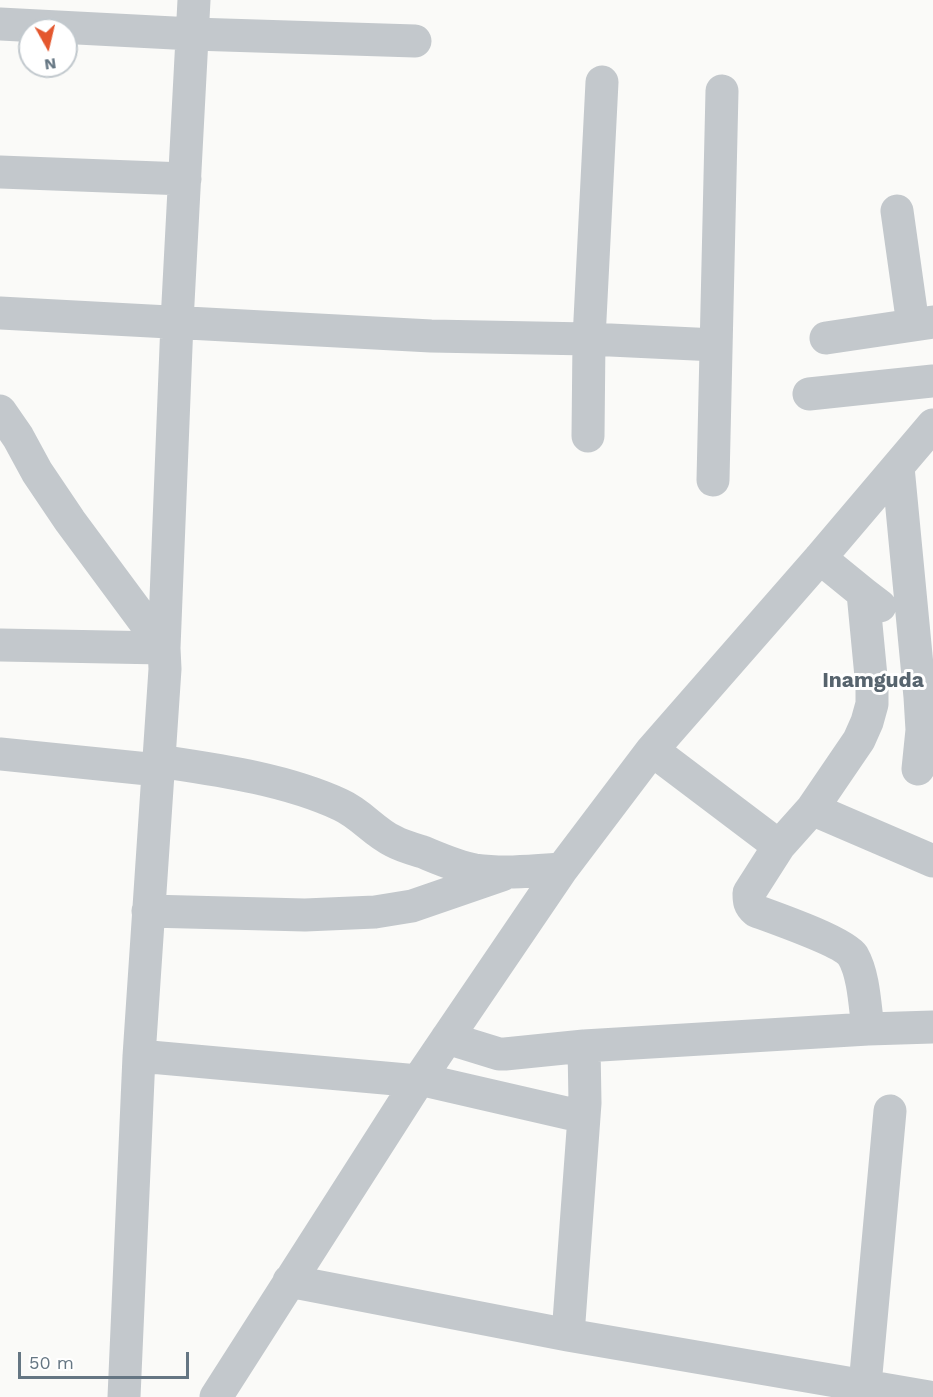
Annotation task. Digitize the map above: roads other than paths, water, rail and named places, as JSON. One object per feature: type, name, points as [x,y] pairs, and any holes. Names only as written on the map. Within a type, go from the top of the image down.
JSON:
[{"type":"street","points":[[124,1397],[139,1056],[164,670],[177,322],[194,0]]},
{"type":"street","points":[[0,24],[193,34],[415,40]]},
{"type":"street","points":[[588,436],[589,339],[602,82]]},
{"type":"street","points":[[713,480],[722,91]]},
{"type":"street","points":[[0,172],[185,179]]},
{"type":"street","points":[[826,338],[923,323],[897,212]]},
{"type":"street","points":[[0,314],[422,335],[716,345]]},
{"type":"street","points":[[809,394],[933,381]]},
{"type":"street","points":[[0,411],[164,670]]},
{"type":"street","points":[[216,1397],[419,1080],[562,869],[652,750],[933,425]]},
{"type":"street","points":[[898,467],[923,638],[918,769]]},
{"type":"street","points":[[820,558],[923,638]]},
{"type":"street","points":[[863,593],[872,687],[872,704],[867,722],[859,740],[812,809],[779,846],[749,893],[751,906],[756,911],[841,946],[852,954],[860,971],[868,1029]]},
{"type":"street","points":[[0,645],[164,670]]},
{"type":"street","points":[[652,750],[779,846]]},
{"type":"street","points":[[0,754],[158,765],[233,773],[308,792],[341,805],[358,814],[374,829],[393,841],[474,870],[509,873],[562,869]]},
{"type":"street","points":[[812,809],[933,861]]},
{"type":"street","points":[[148,911],[305,915],[375,912],[412,906],[509,873]]},
{"type":"street","points":[[447,1038],[499,1054],[584,1046],[933,1027]]},
{"type":"street","points":[[568,1335],[585,1103],[584,1046]]},
{"type":"street","points":[[139,1056],[419,1080],[584,1117]]},
{"type":"street","points":[[865,1386],[890,1111]]},
{"type":"street","points":[[290,1281],[568,1335],[929,1397]]},
{"type":"district","name":"Inamguda","points":[[873,681]]}]
